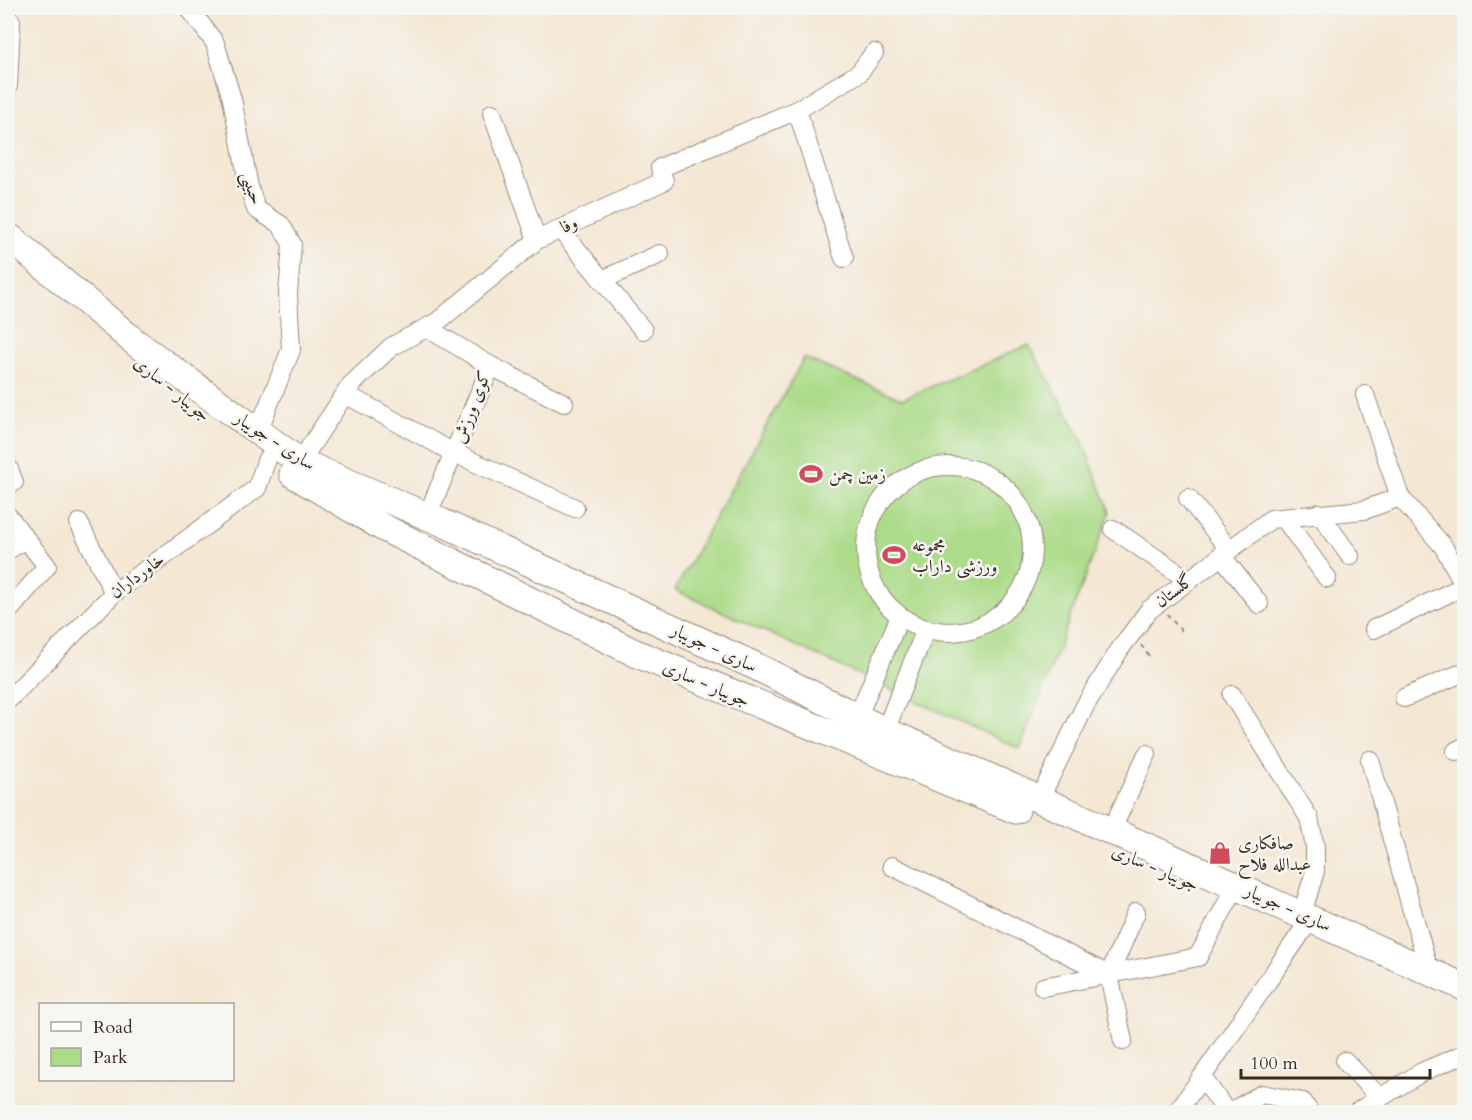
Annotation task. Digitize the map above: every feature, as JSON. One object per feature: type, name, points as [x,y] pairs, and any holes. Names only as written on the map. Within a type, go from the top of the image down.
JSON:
[{"type":"highway","name":"ساری - جویبار","points":[[9,241],[136,343],[300,462],[427,516],[753,665],[857,718],[1111,831],[1302,922],[1429,971],[1464,987]]},
{"type":"highway","name":"جویبار - ساری","points":[[9,241],[222,429],[267,459],[384,528],[635,654],[1229,899],[1302,922],[1464,1000]]},
{"type":"highway","points":[[500,549],[511,561],[533,576],[584,598],[589,607],[589,617],[580,621],[565,620]]},
{"type":"highway","points":[[643,615],[631,620],[627,626],[631,635],[760,694],[786,717]]},
{"type":"street","name":"حبیبی","points":[[189,8],[215,43],[232,99],[249,188],[256,209],[281,225],[292,244],[288,294],[291,350],[258,432]]},
{"type":"street","points":[[8,21],[10,21],[8,86]]},
{"type":"street","name":"وفا","points":[[300,462],[345,394],[391,347],[427,328],[490,280],[537,240],[664,181],[660,168],[797,110],[859,73],[874,53]]},
{"type":"street","points":[[797,110],[844,258]]},
{"type":"street","points":[[492,113],[537,240]]},
{"type":"street","points":[[560,229],[643,330]]},
{"type":"street","points":[[602,280],[660,254]]},
{"type":"street","name":"کوی ورزش","points":[[427,328],[491,366],[427,516]]},
{"type":"street","points":[[491,366],[564,403]]},
{"type":"street","points":[[345,394],[454,453],[575,508]]},
{"type":"street","points":[[1365,395],[1400,497],[1443,546],[1464,585],[1374,629]]},
{"type":"street","name":"خاورداران","points":[[8,700],[114,592],[257,488],[267,459]]},
{"type":"street","points":[[948,466],[983,472],[1005,487],[1022,508],[1032,534],[1032,562],[1023,589],[1005,611],[981,626],[954,632],[926,629],[900,616],[880,596],[868,571],[866,543],[872,517],[886,495],[906,477],[931,468],[948,466]]},
{"type":"street","points":[[8,467],[14,482],[8,486]]},
{"type":"street","name":"گلستان","points":[[1039,800],[1086,704],[1120,649],[1149,609],[1271,519],[1364,510],[1400,497]]},
{"type":"street","points":[[1188,498],[1259,604]]},
{"type":"street","points":[[1319,513],[1350,556]]},
{"type":"street","points":[[8,516],[46,566],[8,612]]},
{"type":"street","points":[[1284,518],[1327,578]]},
{"type":"street","points":[[79,523],[114,592]]},
{"type":"street","points":[[1113,529],[1188,580]]},
{"type":"street","points":[[8,550],[26,539]]},
{"type":"street","points":[[857,718],[900,616]]},
{"type":"street","points":[[885,731],[926,629]]},
{"type":"street","points":[[1404,698],[1464,672]]},
{"type":"street","points":[[1177,1113],[1302,922],[1315,871],[1315,847],[1310,818],[1232,695]]},
{"type":"street","points":[[1111,831],[1147,754]]},
{"type":"street","points":[[1370,760],[1429,971]]},
{"type":"street","points":[[892,867],[1109,975]]},
{"type":"street","points":[[1043,987],[1198,957],[1229,899]]},
{"type":"street","points":[[1123,1041],[1109,975],[1136,912]]},
{"type":"street","points":[[1360,1112],[1422,1072],[1464,1054]]},
{"type":"street","points":[[1345,1061],[1380,1098]]},
{"type":"street","points":[[1202,1077],[1228,1113],[1262,1094],[1303,1102],[1309,1113]]},
{"type":"path","points":[[1158,603],[1183,633]]},
{"type":"green space","name":"مجموعه ورزشی داراب","points":[[1029,345],[1081,438],[1110,512],[1020,749],[675,590],[804,358],[902,399]]},
{"type":"place","name":"زمین چمن","points":[[811,474]]},
{"type":"place","name":"مجموعه ورزشی داراب","points":[[894,555]]},
{"type":"place","name":"صافکاری عبدالله فلاح","points":[[1220,853]]}]
